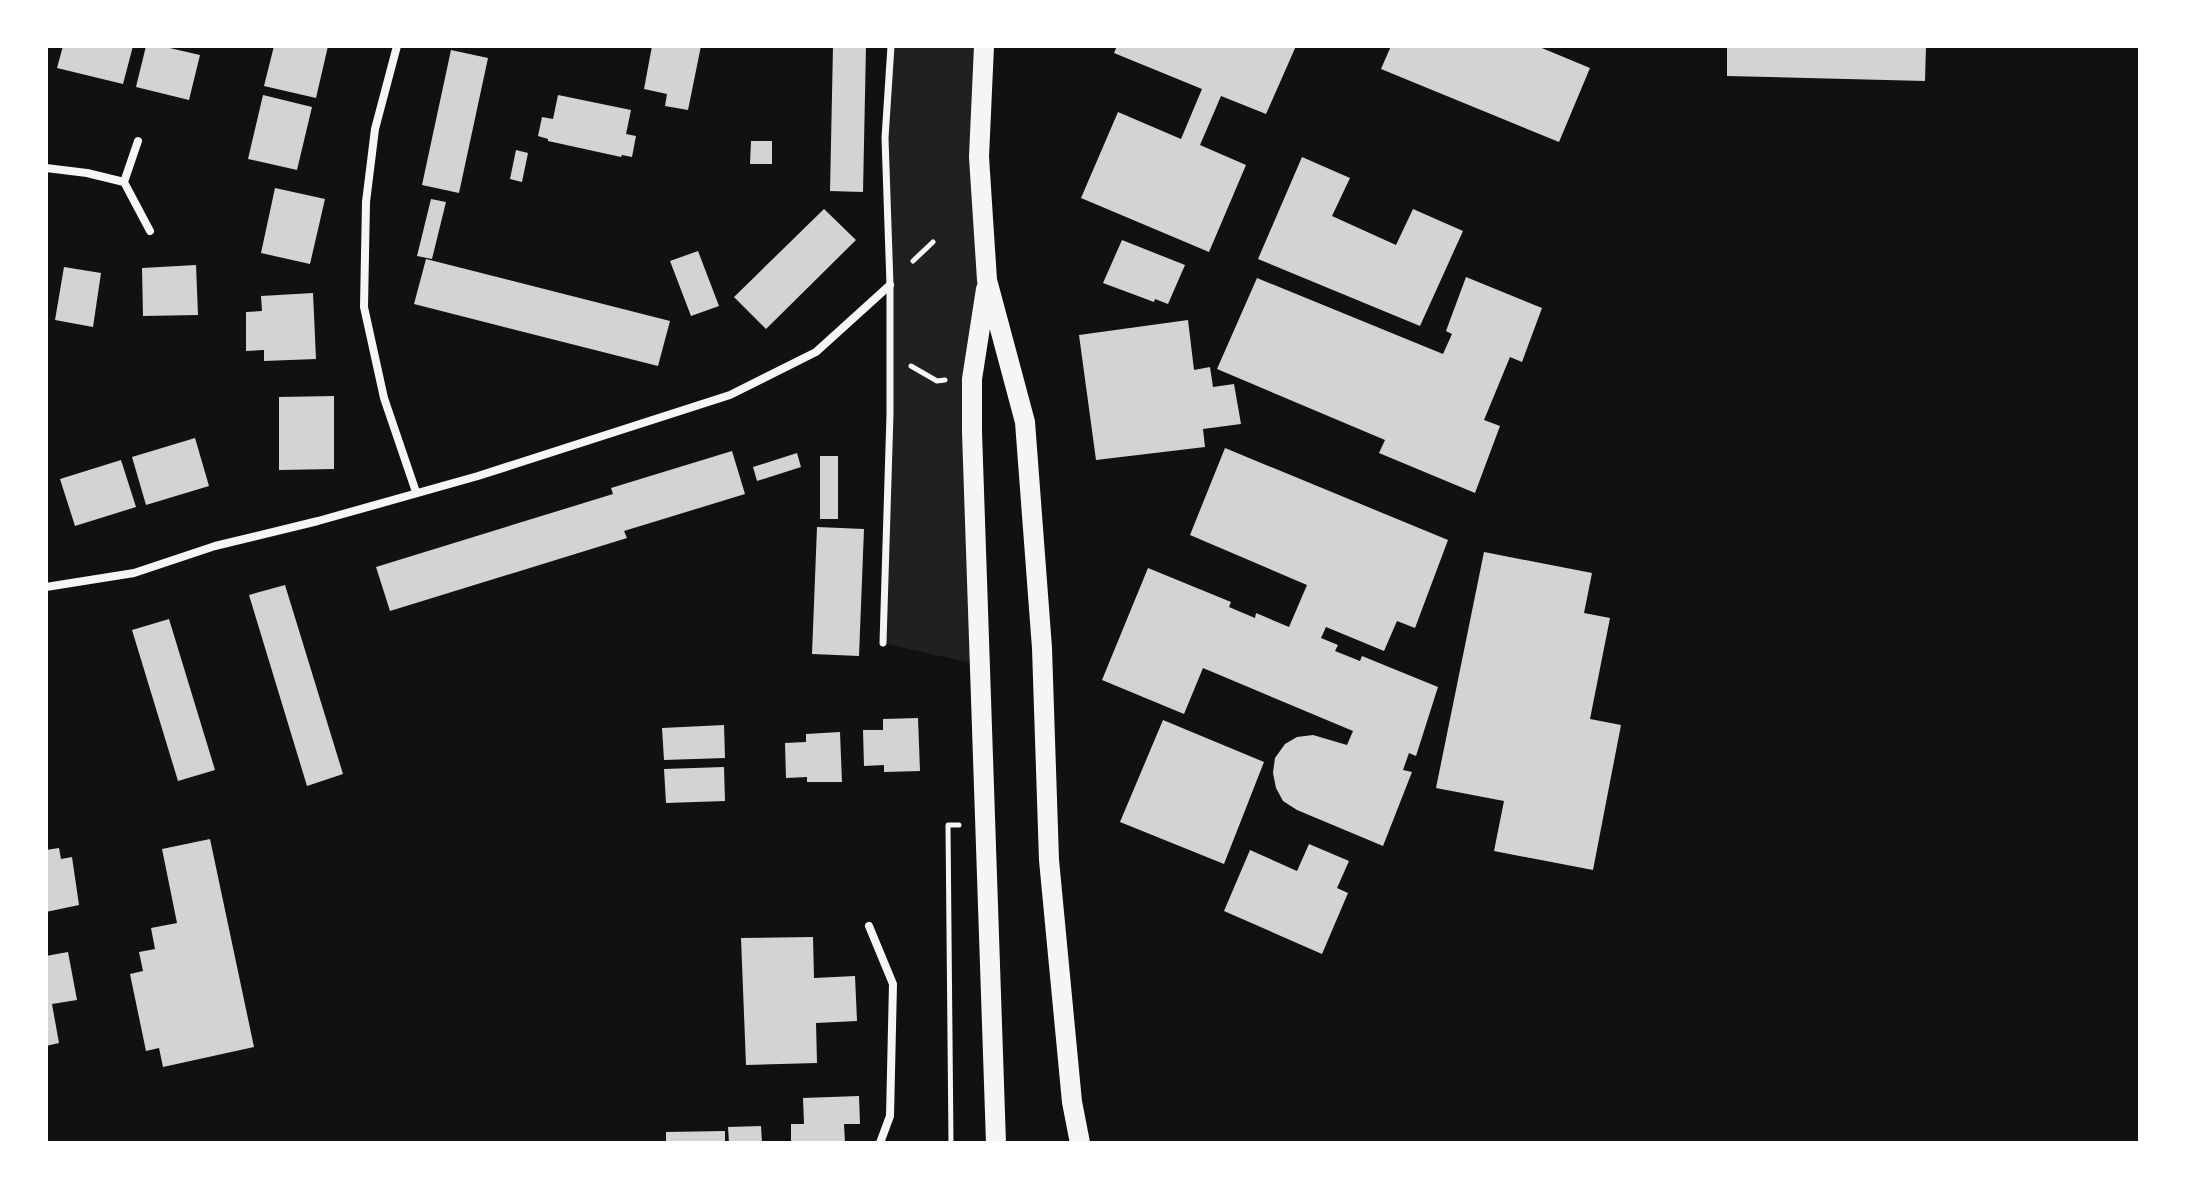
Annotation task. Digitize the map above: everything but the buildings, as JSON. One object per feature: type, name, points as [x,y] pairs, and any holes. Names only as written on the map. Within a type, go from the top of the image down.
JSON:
[{"type":"main road","points":[[984,46],[979,157],[987,280],[1025,422],[1042,648],[1049,860],[1072,1102],[1080,1143]]},
{"type":"main road","points":[[987,280],[972,379],[972,432],[996,1143]]},
{"type":"street","points":[[397,46],[375,129],[366,202],[364,307],[384,398],[416,492]]},
{"type":"street","points":[[883,643],[890,353],[885,138],[891,46]]},
{"type":"street","points":[[138,141],[124,182],[150,231]]},
{"type":"street","points":[[46,168],[124,182]]},
{"type":"street","points":[[46,587],[134,573],[215,546],[478,476],[730,395],[816,352],[890,285]]},
{"type":"street","points":[[869,926],[893,984],[890,1116],[880,1143]]},
{"type":"path","points":[[890,353],[937,381],[952,380]]},
{"type":"path","points":[[948,825],[951,1143]]},
{"type":"shaded area","points":[[891,46],[984,46],[987,280],[972,433],[980,665],[883,643],[890,414],[885,138]]}]
